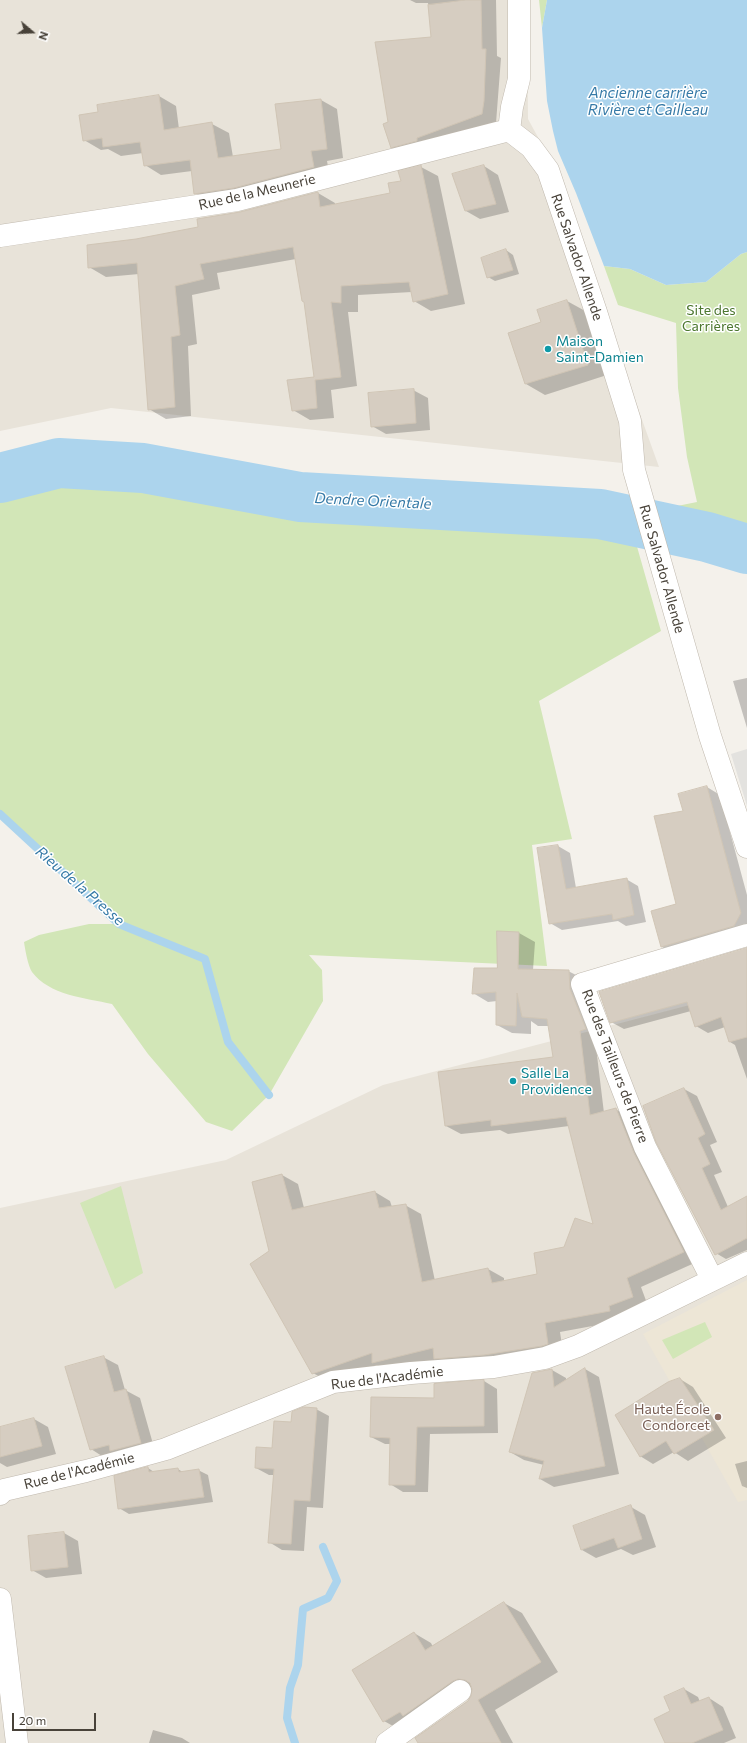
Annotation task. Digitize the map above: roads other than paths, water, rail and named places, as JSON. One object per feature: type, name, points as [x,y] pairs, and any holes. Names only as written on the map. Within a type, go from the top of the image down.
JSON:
[{"type":"street","points":[[509,130],[512,107],[519,79],[519,0]]},
{"type":"street","name":"Rue de la Meunerie","points":[[0,236],[236,200],[509,130]]},
{"type":"street","name":"Rue Salvador Allende","points":[[509,130],[530,147],[548,170],[630,421],[634,470],[717,756],[747,847]]},
{"type":"street","name":"Rue des Tailleurs de Pierre","points":[[712,1279],[645,1147],[582,984],[747,936]]},
{"type":"street","name":"Rue de l'Académie","points":[[0,1494],[4,1490],[86,1471],[166,1449],[333,1382],[403,1374],[494,1367],[546,1358],[578,1346],[747,1263]]},
{"type":"street","points":[[0,1599],[17,1743]]},
{"type":"street","points":[[387,1743],[460,1691]]},
{"type":"water","name":"Ancienne carrière Rivière et Cailleau","points":[[547,0],[747,0],[747,252],[741,254],[706,282],[666,285],[630,269],[604,266],[558,151],[553,131],[547,101],[542,28]]},
{"type":"waterway","name":"Dendre Orientale","points":[[0,478],[59,463],[143,468],[300,497],[600,514],[707,537],[747,549]]},
{"type":"waterway","name":"Rieu de la Presse","points":[[0,814],[119,924],[205,959],[228,1042],[269,1095]]},
{"type":"waterway","name":"Rieu de la Presse","points":[[295,1743],[287,1718],[290,1688],[298,1665],[303,1609],[328,1598],[337,1581],[323,1547]]},
{"type":"place","name":"Maison Saint-Damien","points":[[548,349]]},
{"type":"place","name":"Salle La Providence","points":[[513,1081]]},
{"type":"place","name":"Haute École Condorcet","points":[[718,1417]]},
{"type":"park label","name":"Site des Carrières","points":[[711,318]]}]
